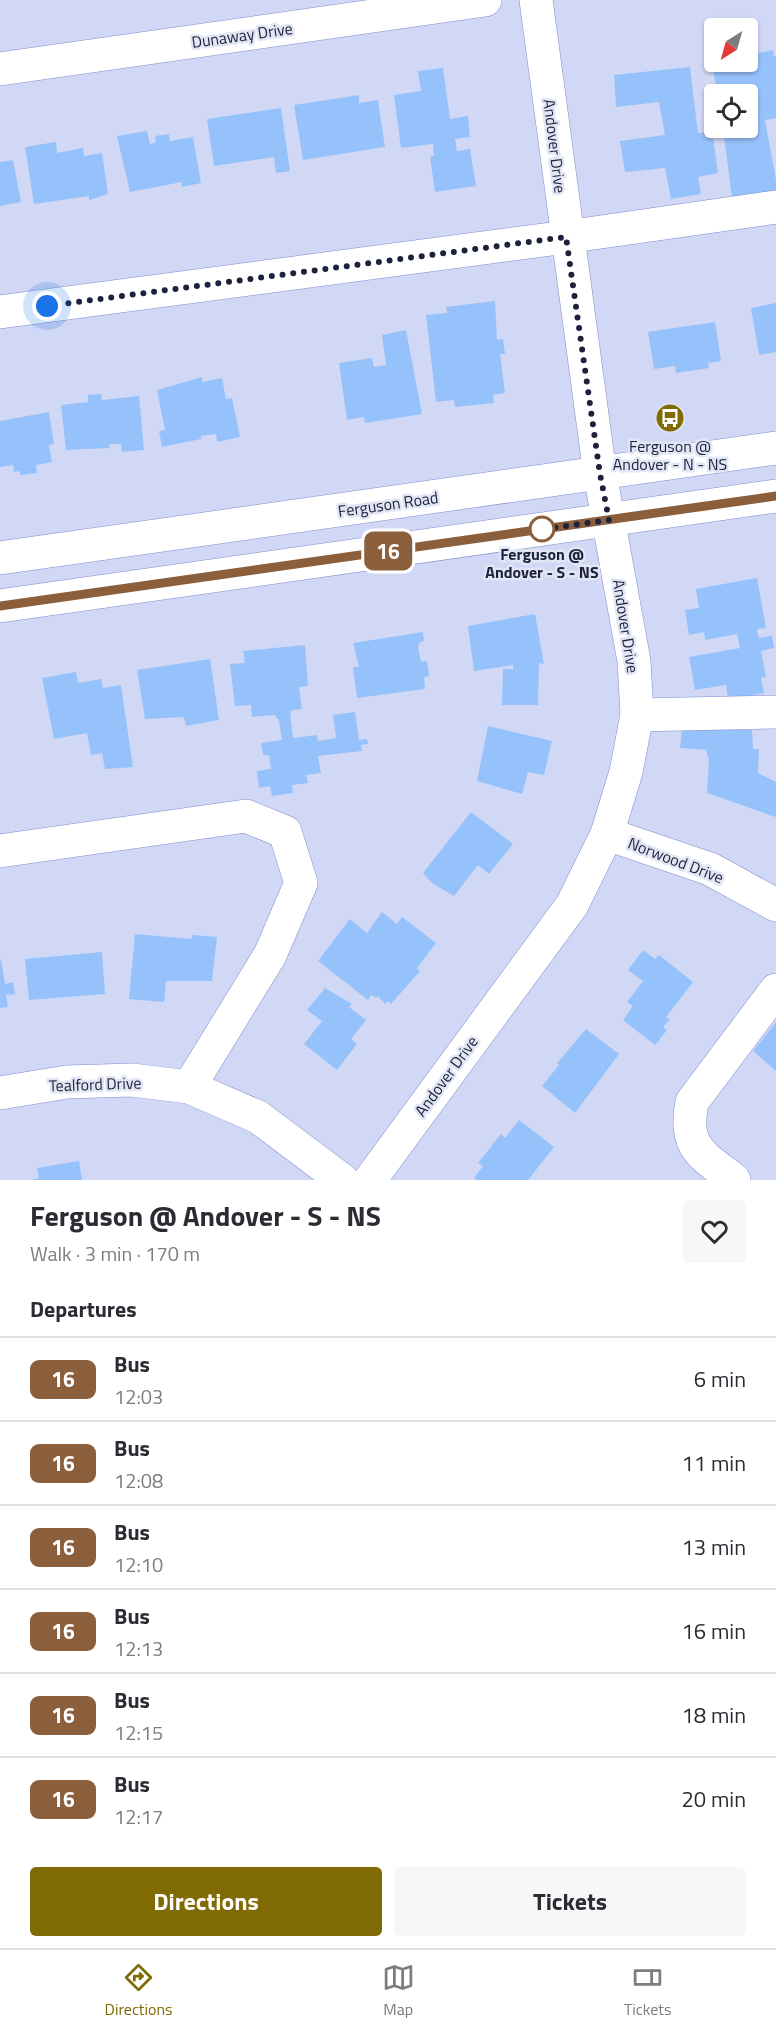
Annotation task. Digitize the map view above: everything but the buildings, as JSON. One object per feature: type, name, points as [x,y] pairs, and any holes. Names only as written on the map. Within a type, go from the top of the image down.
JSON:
[{"type":"street","name":"Dunaway Drive","points":[[0,69],[484,0]]},
{"type":"street","name":"Andover Drive","points":[[370,1180],[572,905],[607,834],[626,772],[638,715],[634,661],[600,474],[566,237],[536,0]]},
{"type":"street","points":[[0,312],[776,207]]},
{"type":"street","name":"Ferguson Road","points":[[0,558],[776,448]]},
{"type":"street","points":[[0,606],[776,496]]},
{"type":"street","points":[[638,715],[776,712]]},
{"type":"street","points":[[0,850],[246,816],[285,832],[301,883],[270,956],[189,1088]]},
{"type":"street","name":"Norwood Drive","points":[[607,834],[710,869],[776,905]]},
{"type":"street","points":[[734,1180],[704,1157],[690,1137],[689,1119],[692,1102],[776,990]]},
{"type":"street","name":"Tealford Drive","points":[[0,1093],[67,1082],[121,1080],[189,1088],[258,1117],[342,1180]]},
{"type":"bus line","name":"16","points":[[0,606],[776,496]]},
{"type":"place","name":"Ferguson @ Andover - N - NS","points":[[670,418]]},
{"type":"place","name":"Ferguson @ Andover - S - NS","points":[[542,529]]},
{"type":"route","points":[[47,306],[566,237],[600,474],[609,520],[538,530],[542,529]]}]
